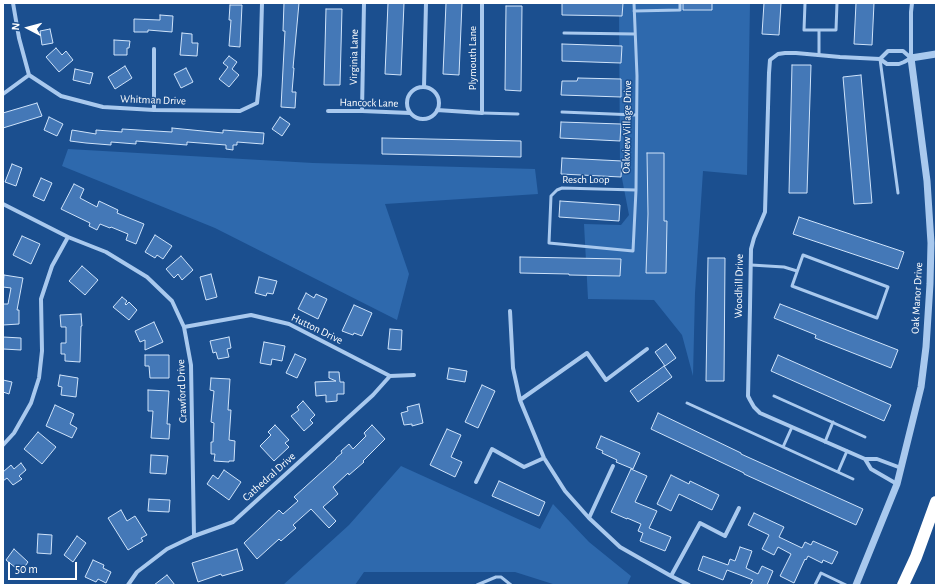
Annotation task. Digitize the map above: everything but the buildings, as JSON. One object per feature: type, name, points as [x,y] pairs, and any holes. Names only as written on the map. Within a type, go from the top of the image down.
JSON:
[{"type":"highway","points":[[903,585],[916,557],[936,502]]},
{"type":"street","points":[[3,94],[29,75],[19,38],[13,3]]},
{"type":"street","name":"Whitman Drive","points":[[29,75],[61,96],[103,107],[154,110],[240,111],[257,103],[260,75],[262,3]]},
{"type":"street","name":"Virginia Lane","points":[[362,111],[364,3]]},
{"type":"street","points":[[426,3],[424,87],[430,89],[438,98],[439,104],[437,110],[482,113]]},
{"type":"street","name":"Plymouth Lane","points":[[482,3],[482,113]]},
{"type":"street","name":"Oak Manor Drive","points":[[856,585],[897,484],[921,387],[926,347],[931,243],[927,181],[911,58],[912,3]]},
{"type":"street","points":[[154,49],[154,110]]},
{"type":"street","name":"Woodhill Drive","points":[[880,59],[888,51],[903,51],[911,58]]},
{"type":"street","name":"Woodhill Drive","points":[[901,468],[877,459],[865,459],[760,413],[754,407],[750,400],[748,390],[751,249],[765,212],[770,60],[778,54],[796,53],[880,59],[887,64],[899,64],[911,58],[936,54]]},
{"type":"street","name":"Hancock Lane","points":[[410,113],[407,102],[409,96],[412,91],[424,87]]},
{"type":"street","name":"Hancock Lane","points":[[328,111],[410,113],[421,119],[428,118],[437,110]]},
{"type":"street","name":"Crawford Drive","points":[[3,204],[68,237],[106,252],[147,277],[172,301],[184,327],[191,365],[194,536]]},
{"type":"street","points":[[3,445],[14,433],[31,403],[39,378],[42,351],[41,299],[52,266],[68,237]]},
{"type":"street","points":[[510,311],[513,368],[520,400],[544,458],[565,491],[588,518],[620,547],[689,585]]},
{"type":"street","name":"Hutton Drive","points":[[184,327],[251,315],[289,324],[390,376]]},
{"type":"street","points":[[520,400],[587,353],[606,380],[647,349]]},
{"type":"street","points":[[390,376],[414,374]]},
{"type":"street","name":"Cathedral Drive","points":[[128,585],[137,572],[167,549],[194,536],[233,522],[374,395],[390,376]]},
{"type":"street","points":[[476,482],[492,449],[524,467],[544,458]]},
{"type":"street","name":"Woodhill Drive","points":[[865,459],[871,469],[897,484]]},
{"type":"street","points":[[588,518],[613,466]]},
{"type":"street","points":[[671,576],[700,524],[725,536],[739,508]]},
{"type":"lane","name":"Oakview Village Drive","points":[[634,3],[637,76],[634,251]]},
{"type":"lane","points":[[634,11],[680,10],[680,3]]},
{"type":"lane","points":[[805,3],[804,30],[836,30],[837,3]]},
{"type":"lane","points":[[819,30],[819,55]]},
{"type":"lane","points":[[564,32],[635,34]]},
{"type":"lane","points":[[880,59],[898,193]]},
{"type":"lane","points":[[562,112],[636,115]]},
{"type":"lane","points":[[482,113],[518,114]]},
{"type":"lane","name":"Resch Loop","points":[[634,251],[549,243],[551,196],[557,190],[562,188],[636,190]]},
{"type":"lane","points":[[803,255],[888,287],[877,318],[792,286],[798,271],[803,255]]},
{"type":"lane","points":[[751,265],[784,267],[798,271]]},
{"type":"lane","points":[[774,396],[866,437]]},
{"type":"lane","points":[[687,403],[853,479]]},
{"type":"lane","points":[[825,442],[833,422]]},
{"type":"lane","points":[[783,447],[792,427]]},
{"type":"lane","points":[[838,472],[848,451]]},
{"type":"lane","points":[[815,585],[821,573],[846,585]]},
{"type":"lane","points":[[477,585],[496,577],[501,577],[511,585]]},
{"type":"shaded area","points":[[619,3],[750,3],[747,175],[703,171],[695,293],[693,376],[682,335],[654,300],[588,299],[584,224],[621,225],[629,215],[620,168]]},
{"type":"shaded area","points":[[68,149],[313,163],[535,169],[538,194],[385,204],[409,274],[397,320],[215,228],[62,166]]},
{"type":"shaded area","points":[[401,466],[540,529],[553,504],[589,542],[631,576],[627,585],[556,585],[515,572],[364,572],[355,585],[283,585],[349,525]]}]
